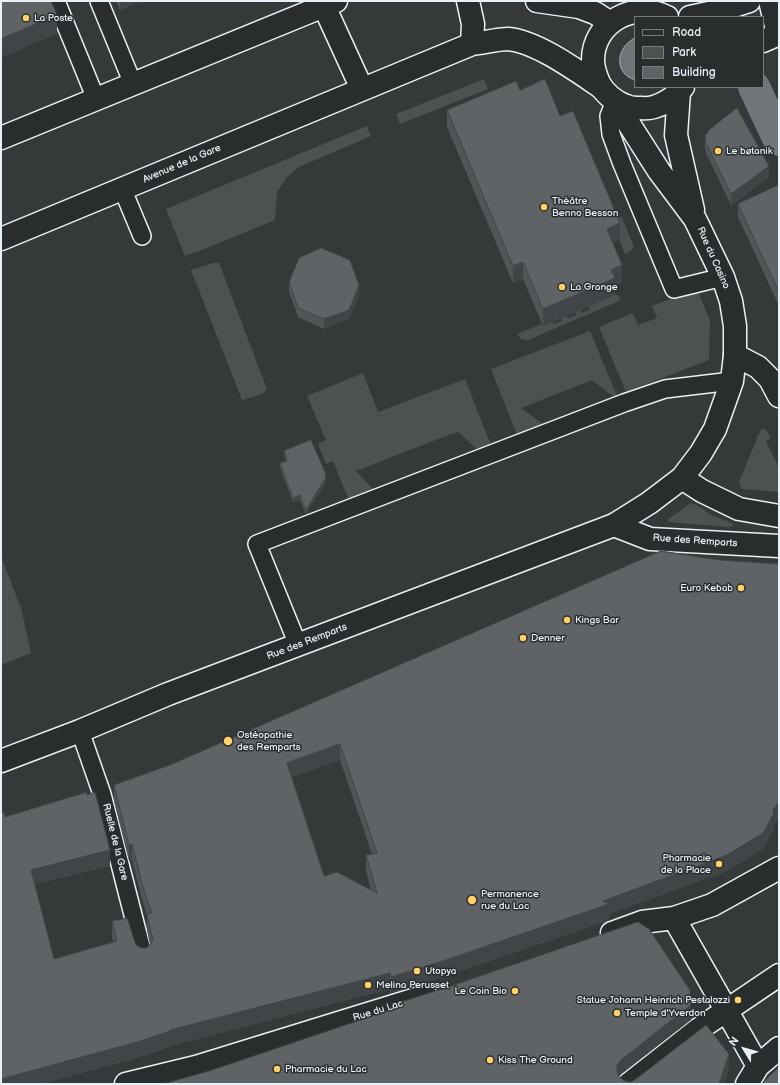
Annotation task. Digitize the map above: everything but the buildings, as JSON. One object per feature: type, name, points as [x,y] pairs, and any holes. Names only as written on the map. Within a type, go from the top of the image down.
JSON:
[{"type":"street","points":[[468,1],[473,24],[472,44]]},
{"type":"street","points":[[537,1],[580,4],[609,22],[622,14],[636,10],[654,10]]},
{"type":"street","points":[[696,16],[749,1]]},
{"type":"street","points":[[770,1],[772,37]]},
{"type":"street","points":[[1,138],[327,3],[362,89]]},
{"type":"street","name":"Rue du Casino","points":[[609,22],[600,33],[595,46],[592,60],[595,74],[614,98],[659,171],[695,219],[723,277],[731,300],[735,326],[734,355]]},
{"type":"street","name":"Avenue de la Gare","points":[[1,239],[472,44],[507,39],[518,40],[542,50],[614,98]]},
{"type":"street","points":[[614,98],[646,109],[664,103],[681,89]]},
{"type":"street","name":"Rue du Casino","points":[[681,89],[676,135],[695,219]]},
{"type":"street","points":[[734,355],[758,366],[770,379],[779,396]]},
{"type":"street","name":"Rue des Remparts","points":[[1,761],[80,731],[168,694],[614,524],[649,503],[682,478],[701,453],[715,429],[732,381],[734,355]]},
{"type":"street","points":[[682,478],[702,491],[738,509],[779,516]]},
{"type":"street","name":"Rue des Remparts","points":[[614,524],[650,539],[779,546]]},
{"type":"street","points":[[590,940],[642,922],[674,918],[712,905],[779,868]]},
{"type":"street","points":[[674,918],[726,1010],[752,1075],[779,1048]]},
{"type":"street","points":[[629,1084],[699,1029],[779,976]]},
{"type":"street","name":"Rue du Lac","points":[[126,1084],[196,1067],[442,991]]},
{"type":"lane","points":[[56,1],[96,99]]},
{"type":"lane","points":[[99,1],[133,84]]},
{"type":"lane","points":[[614,98],[609,116],[610,134],[674,289],[723,277]]},
{"type":"lane","points":[[122,188],[142,236]]},
{"type":"lane","points":[[298,645],[257,544],[624,402],[665,389],[732,381]]},
{"type":"lane","name":"Ruelle de la Gare","points":[[80,731],[102,794],[144,954]]},
{"type":"green space","points":[[484,79],[488,89],[400,124],[396,114]]},
{"type":"green space","points":[[367,126],[371,136],[299,167],[287,177],[277,192],[275,220],[185,256],[166,209]]},
{"type":"green space","points":[[598,187],[617,216],[622,218],[634,247],[625,254]]},
{"type":"green space","points":[[213,263],[219,263],[267,389],[262,394],[242,400],[191,270]]},
{"type":"green space","points":[[697,289],[710,321],[709,360],[626,392],[599,327],[633,313],[638,325],[657,318],[652,306]]},
{"type":"green space","points":[[618,295],[618,298],[621,297],[619,301],[528,340],[521,339],[517,334],[542,324],[543,326],[552,322],[554,324],[562,321],[561,318],[566,316],[568,318],[576,315],[575,312],[580,310],[582,313],[590,309],[589,306]]},
{"type":"green space","points":[[590,331],[617,396],[614,397],[592,380],[521,408],[543,424],[517,435],[491,369]]},
{"type":"green space","points":[[363,373],[378,412],[465,379],[491,445],[478,450],[458,432],[446,436],[356,471],[374,490],[349,500],[333,461],[326,464],[318,444],[326,440],[307,396]]},
{"type":"green space","points":[[763,428],[771,438],[766,441],[779,468],[779,492],[741,489],[739,482],[760,431]]},
{"type":"green space","points":[[689,504],[699,506],[713,516],[727,521],[734,526],[727,527],[668,521],[668,519]]},
{"type":"green space","points":[[1,556],[21,608],[31,653],[1,665]]},
{"type":"shaded area","points":[[634,39],[634,80],[628,77],[620,66],[621,53],[629,42]]},
{"type":"waterway","points":[[754,88],[779,140]]},
{"type":"place","name":"La Poste","points":[[26,18]]},
{"type":"place","name":"Le bøtanik","points":[[718,151]]},
{"type":"place","name":"Théâtre Benno Besson","points":[[544,207]]},
{"type":"place","name":"La Grange","points":[[562,287]]},
{"type":"place","name":"Euro Kebab","points":[[741,588]]},
{"type":"place","name":"Kings Bar","points":[[567,620]]},
{"type":"place","name":"Denner","points":[[523,638]]},
{"type":"place","name":"Ostéopathie des Remparts","points":[[228,741]]},
{"type":"place","name":"Pharmacie de la Place","points":[[719,864]]},
{"type":"place","name":"Permanence rue du Lac","points":[[472,900]]},
{"type":"place","name":"Utopya","points":[[417,971]]},
{"type":"place","name":"Melina Perusset","points":[[368,985]]},
{"type":"place","name":"Le Coin Bio","points":[[515,991]]},
{"type":"place","name":"Statue Johann Heinrich Pestalozzi","points":[[738,1000]]},
{"type":"place","name":"Temple d'Yverdon","points":[[617,1013]]},
{"type":"place","name":"Kiss The Ground","points":[[490,1060]]},
{"type":"place","name":"Pharmacie du Lac","points":[[277,1069]]}]
